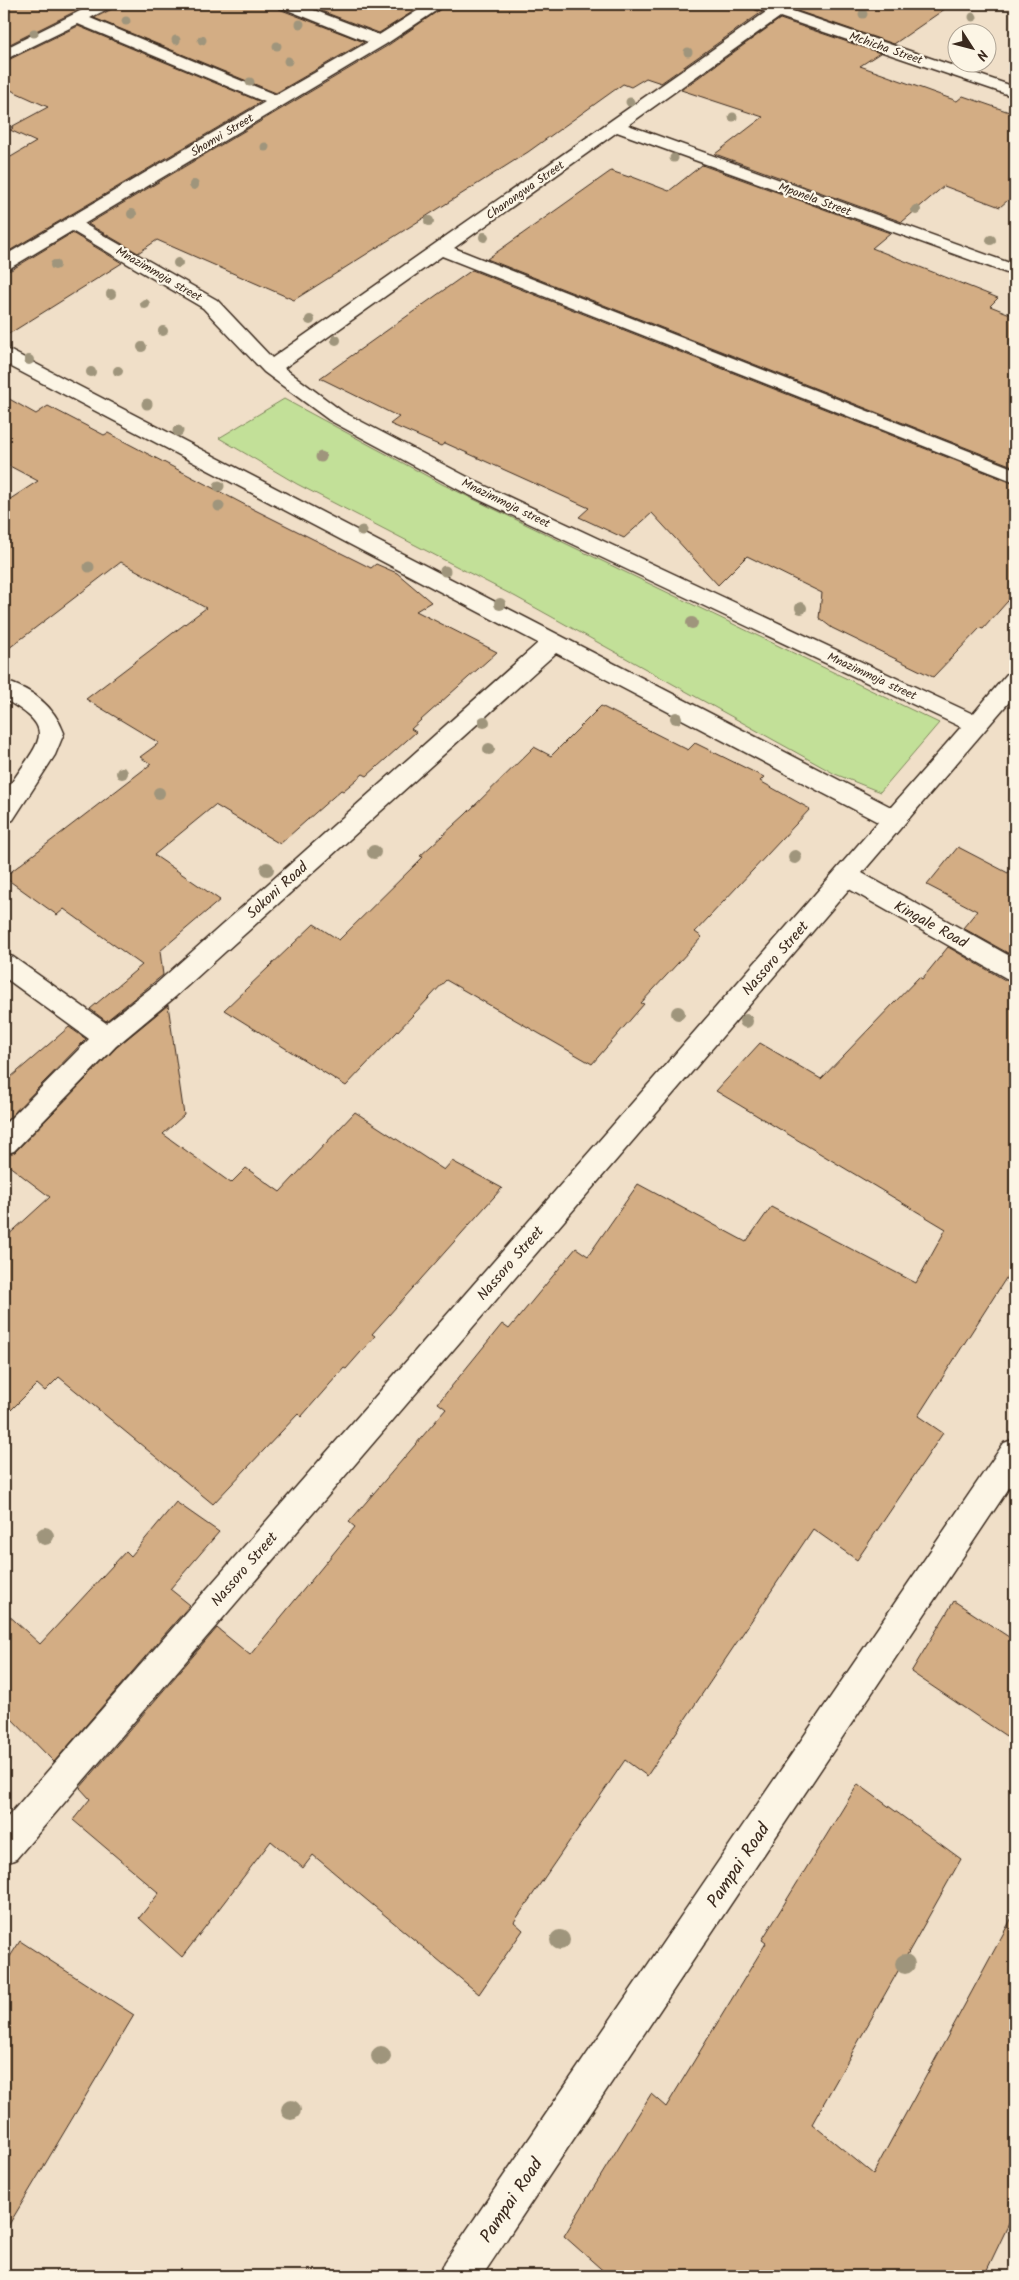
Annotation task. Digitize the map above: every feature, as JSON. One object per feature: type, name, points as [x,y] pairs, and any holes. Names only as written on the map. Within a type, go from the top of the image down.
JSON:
[{"type":"street","points":[[4,55],[106,4]]},
{"type":"street","points":[[285,4],[380,41]]},
{"type":"street","name":"Shomvi Street","points":[[4,264],[380,41],[438,4]]},
{"type":"street","name":"Mchicha Street","points":[[756,4],[1015,92]]},
{"type":"street","name":"Chanongwa Street","points":[[271,368],[778,11]]},
{"type":"street","points":[[79,19],[278,102]]},
{"type":"street","name":"Mponela Street","points":[[616,126],[1015,271]]},
{"type":"street","name":"Mnazimmoja street","points":[[72,224],[210,304],[271,368],[336,416],[472,488],[976,724]]},
{"type":"street","points":[[441,250],[1015,476]]},
{"type":"street","points":[[4,355],[555,641],[893,820]]},
{"type":"street","name":"Sokoni Road","points":[[4,1143],[107,1038],[166,990],[555,641]]},
{"type":"street","name":"Nassoro Street","points":[[4,1847],[1015,680]]},
{"type":"street","points":[[4,689],[34,706],[47,719],[52,734],[47,749],[4,814]]},
{"type":"street","name":"Kingale Road","points":[[846,876],[1015,971]]},
{"type":"street","points":[[4,964],[107,1038]]},
{"type":"street","name":"Pampai Road","points":[[460,2276],[1006,1489],[1015,1452]]},
{"type":"green space","points":[[284,399],[442,484],[939,723],[880,792],[835,774],[516,597],[297,484],[219,438]]},
{"type":"building","points":[[4,4],[90,4],[4,47]]},
{"type":"building","points":[[116,4],[275,4],[279,9],[364,42],[276,93],[94,18],[112,9]]},
{"type":"building","points":[[303,4],[425,4],[379,33]]},
{"type":"building","points":[[448,4],[752,4],[755,10],[762,12],[661,83],[646,78],[631,87],[623,84],[528,152],[294,300],[157,240],[138,253],[88,224],[387,46]]},
{"type":"building","points":[[777,4],[952,4],[894,44]]},
{"type":"building","points":[[780,19],[880,53],[860,66],[957,101],[963,96],[1015,114],[1015,194],[1000,207],[944,186],[902,222],[715,154],[763,117],[681,90]]},
{"type":"building","points":[[78,26],[261,102],[4,254],[4,161],[36,142],[10,130],[13,128],[11,127],[48,107],[4,87],[4,62]]},
{"type":"building","points":[[702,165],[890,233],[872,248],[998,298],[990,306],[1015,316],[1015,467],[487,259],[611,171],[669,191]]},
{"type":"building","points":[[72,233],[122,263],[4,337],[4,271],[11,270]]},
{"type":"building","points":[[472,270],[1015,484],[1015,593],[983,629],[980,628],[933,677],[832,628],[819,618],[822,593],[747,556],[718,585],[652,513],[624,538],[579,517],[589,508],[445,443],[441,446],[390,424],[399,417],[320,378]]},
{"type":"building","points":[[4,396],[36,414],[48,406],[104,435],[108,433],[371,568],[376,564],[397,573],[431,602],[416,611],[497,652],[411,729],[416,732],[367,776],[363,774],[343,791],[341,790],[280,844],[215,805],[154,855],[220,900],[160,951],[163,975],[106,1021],[90,1009],[142,965],[64,909],[57,915],[4,877],[151,764],[140,757],[159,743],[86,699],[206,608],[121,562],[4,652],[4,503],[38,481],[4,463]]},
{"type":"building","points":[[601,706],[688,750],[695,743],[764,777],[760,781],[810,809],[695,932],[702,937],[641,1003],[644,1004],[592,1064],[446,980],[346,1086],[224,1010],[314,924],[339,940],[423,857],[420,856],[534,747],[551,756]]},
{"type":"building","points":[[958,847],[1008,873],[1015,864],[1015,957],[963,928],[977,911],[927,885]]},
{"type":"building","points":[[948,947],[1005,980],[1015,983],[1015,1264],[918,1416],[943,1433],[857,1560],[813,1529],[647,1776],[625,1760],[514,1922],[523,1930],[479,1994],[313,1855],[303,1868],[271,1841],[182,1957],[139,1918],[159,1893],[73,1820],[90,1799],[80,1788],[217,1628],[250,1655],[355,1527],[349,1522],[446,1409],[438,1403],[502,1324],[509,1329],[576,1248],[588,1256],[638,1184],[746,1242],[771,1207],[916,1283],[946,1229],[716,1091],[760,1043],[821,1079],[919,977],[922,979]]},
{"type":"building","points":[[168,1005],[184,1115],[163,1134],[231,1183],[246,1168],[280,1192],[355,1112],[444,1170],[452,1161],[502,1188],[372,1334],[375,1336],[346,1369],[344,1368],[301,1417],[298,1414],[213,1504],[59,1377],[45,1391],[37,1384],[4,1417],[4,1239],[50,1197],[4,1162],[4,1156],[15,1152],[117,1047]]},
{"type":"building","points":[[69,1027],[86,1039],[4,1123],[4,1083]]},
{"type":"building","points":[[176,1502],[219,1532],[170,1589],[190,1605],[54,1762],[4,1711],[4,1611],[40,1644],[126,1551],[131,1556]]},
{"type":"building","points":[[954,1601],[1015,1641],[1015,1742],[911,1672]]},
{"type":"building","points":[[858,1784],[961,1859],[812,2124],[873,2174],[1015,1912],[1015,2211],[984,2276],[609,2276],[564,2236],[651,2094],[666,2107],[766,1943],[762,1940]]},
{"type":"building","points":[[20,1941],[134,2015],[4,2233],[4,1966]]}]
